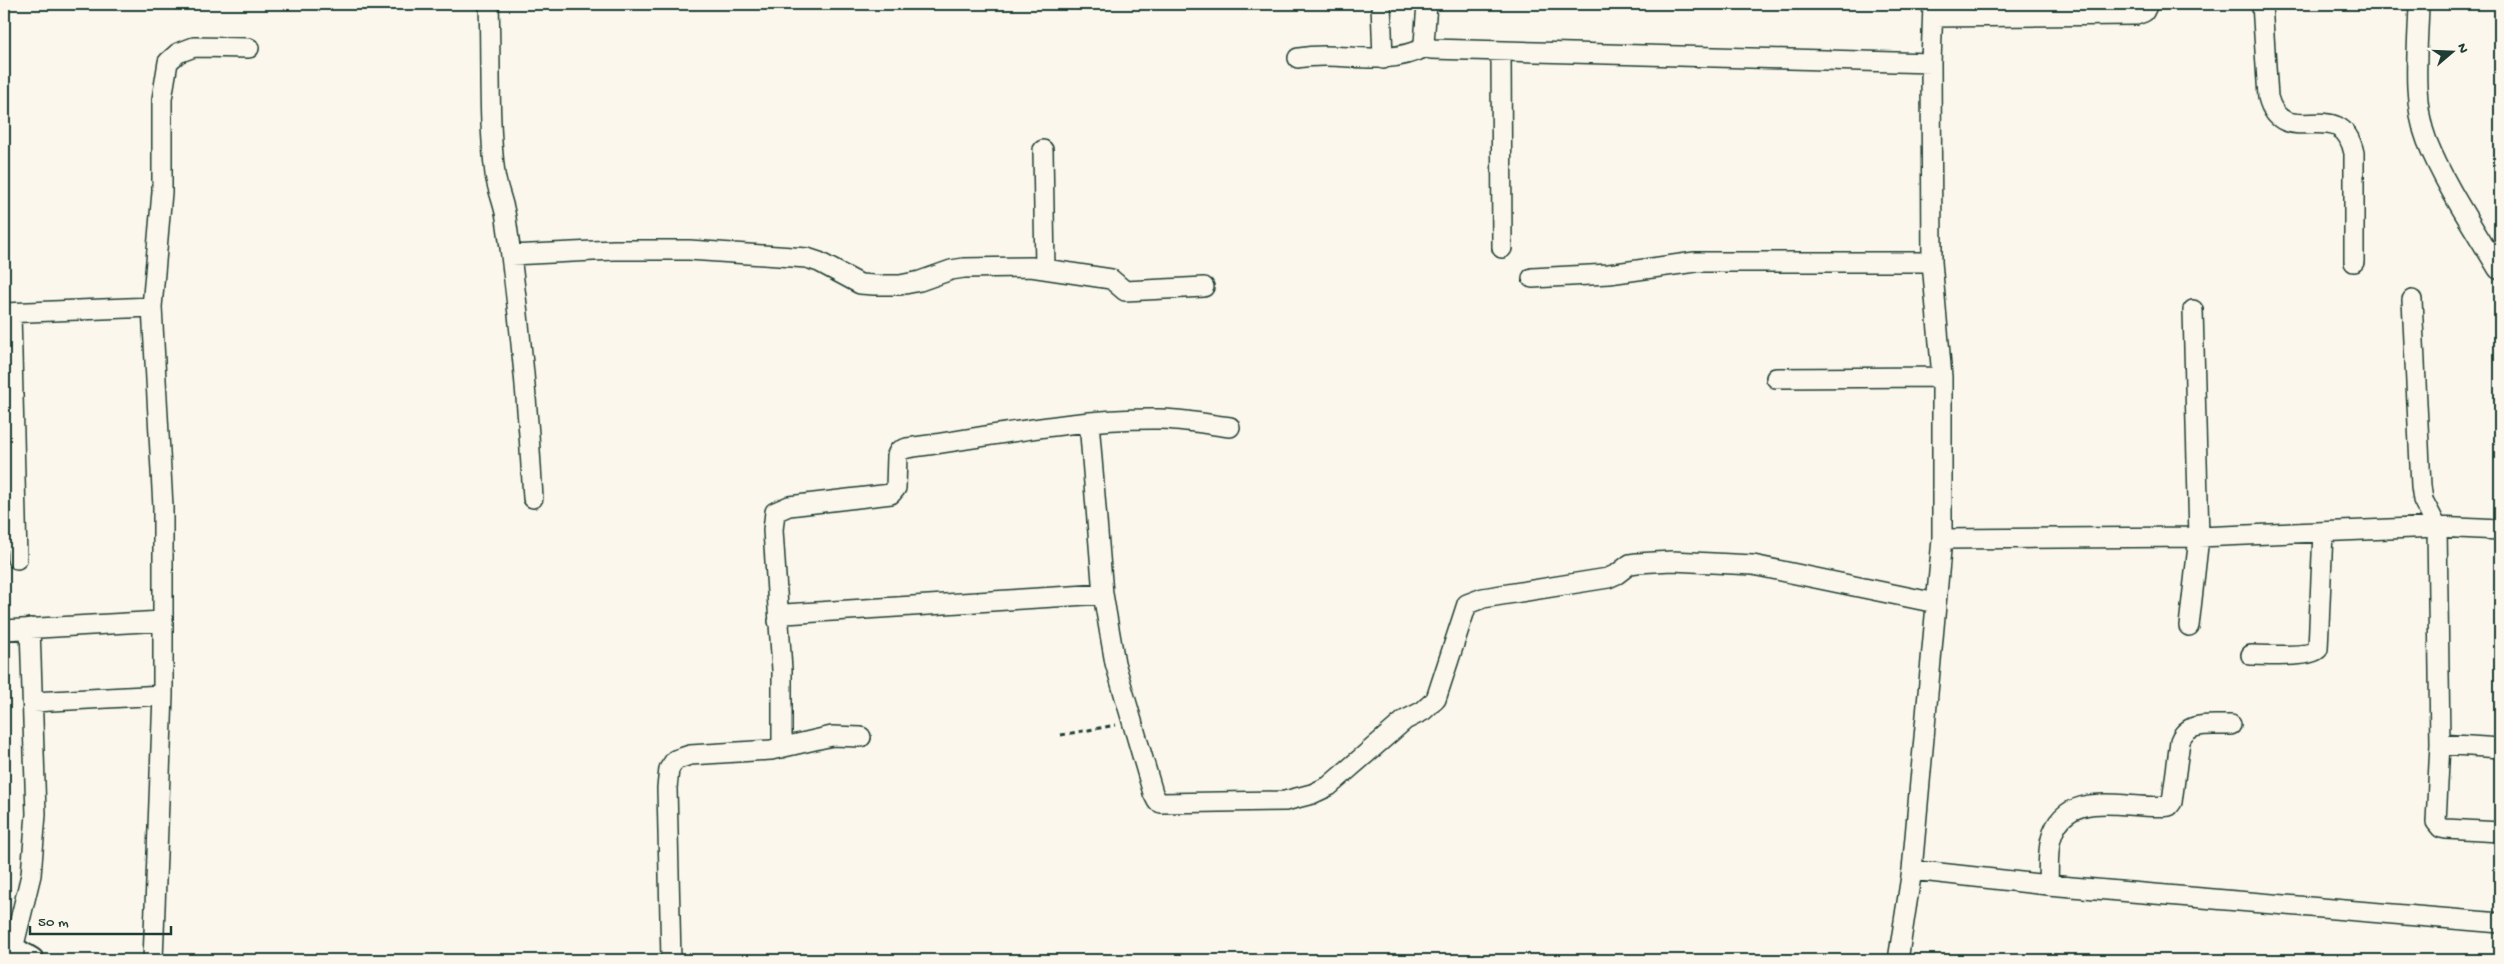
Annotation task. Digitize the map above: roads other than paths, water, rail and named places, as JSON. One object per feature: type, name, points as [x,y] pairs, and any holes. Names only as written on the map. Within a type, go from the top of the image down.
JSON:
[{"type":"street","points":[[489,4],[489,68],[495,173],[504,207],[511,256],[528,403],[533,498]]},
{"type":"street","points":[[1381,4],[1383,58]]},
{"type":"street","points":[[1426,47],[1424,43],[1427,4]]},
{"type":"street","points":[[1898,960],[1912,870],[1942,539],[1942,377],[1932,262],[1931,62],[1933,10],[2136,14],[2144,12],[2148,4]]},
{"type":"street","points":[[2262,4],[2268,97],[2272,111],[2278,118],[2293,123],[2335,125],[2345,130],[2351,139],[2354,153],[2354,262]]},
{"type":"street","points":[[2419,4],[2418,94],[2427,140],[2442,172],[2498,269]]},
{"type":"street","points":[[153,960],[164,695],[162,621],[163,507],[152,307],[162,192],[162,99],[168,62],[178,53],[194,47],[249,48]]},
{"type":"street","points":[[1298,58],[1310,56],[1364,60],[1411,53],[1426,47],[1431,49],[1931,62]]},
{"type":"street","points":[[1501,51],[1502,248]]},
{"type":"street","points":[[1043,150],[1045,269]]},
{"type":"street","points":[[511,256],[614,250],[689,250],[807,258],[819,262],[860,284],[900,285],[964,268],[1045,269],[1111,279],[1125,291],[1204,287]]},
{"type":"street","points":[[1532,278],[1609,274],[1695,262],[1932,262]]},
{"type":"street","points":[[2412,300],[2421,486],[2423,500],[2437,527],[2440,744],[2436,822],[2441,828],[2446,830],[2500,832]]},
{"type":"street","points":[[17,560],[8,313],[152,307]]},
{"type":"street","points":[[2189,626],[2199,537],[2194,310]]},
{"type":"street","points":[[1776,378],[1942,377]]},
{"type":"street","points":[[782,748],[780,615],[773,530],[775,512],[779,509],[789,506],[891,494],[896,488],[897,455],[906,448],[1042,426],[1089,422],[1159,419],[1230,427]]},
{"type":"street","points":[[1089,422],[1103,594],[1115,663],[1153,792],[1157,801],[1161,803],[1285,801],[1312,794],[1329,786],[1405,720],[1431,706],[1436,699],[1445,674],[1467,604],[1472,601],[1608,578],[1636,563],[1672,562],[1753,565],[1936,603]]},
{"type":"street","points":[[1942,539],[2199,537],[2437,527],[2500,530]]},
{"type":"street","points":[[2251,655],[2304,654],[2315,652],[2318,649],[2324,532]]},
{"type":"street","points":[[780,615],[1103,594]]},
{"type":"street","points":[[4,630],[162,621]]},
{"type":"street","points":[[16,951],[31,875],[36,814],[30,628]]},
{"type":"street","points":[[32,702],[164,695]]},
{"type":"street","points":[[2048,886],[2051,840],[2061,820],[2072,810],[2088,804],[2169,806],[2172,802],[2180,740],[2183,733],[2194,726],[2231,725]]},
{"type":"street","points":[[670,960],[667,788],[670,769],[675,760],[690,755],[782,748],[832,736],[861,737]]},
{"type":"street","points":[[2440,744],[2500,748]]},
{"type":"street","points":[[1912,870],[2048,886],[2500,923]]}]
